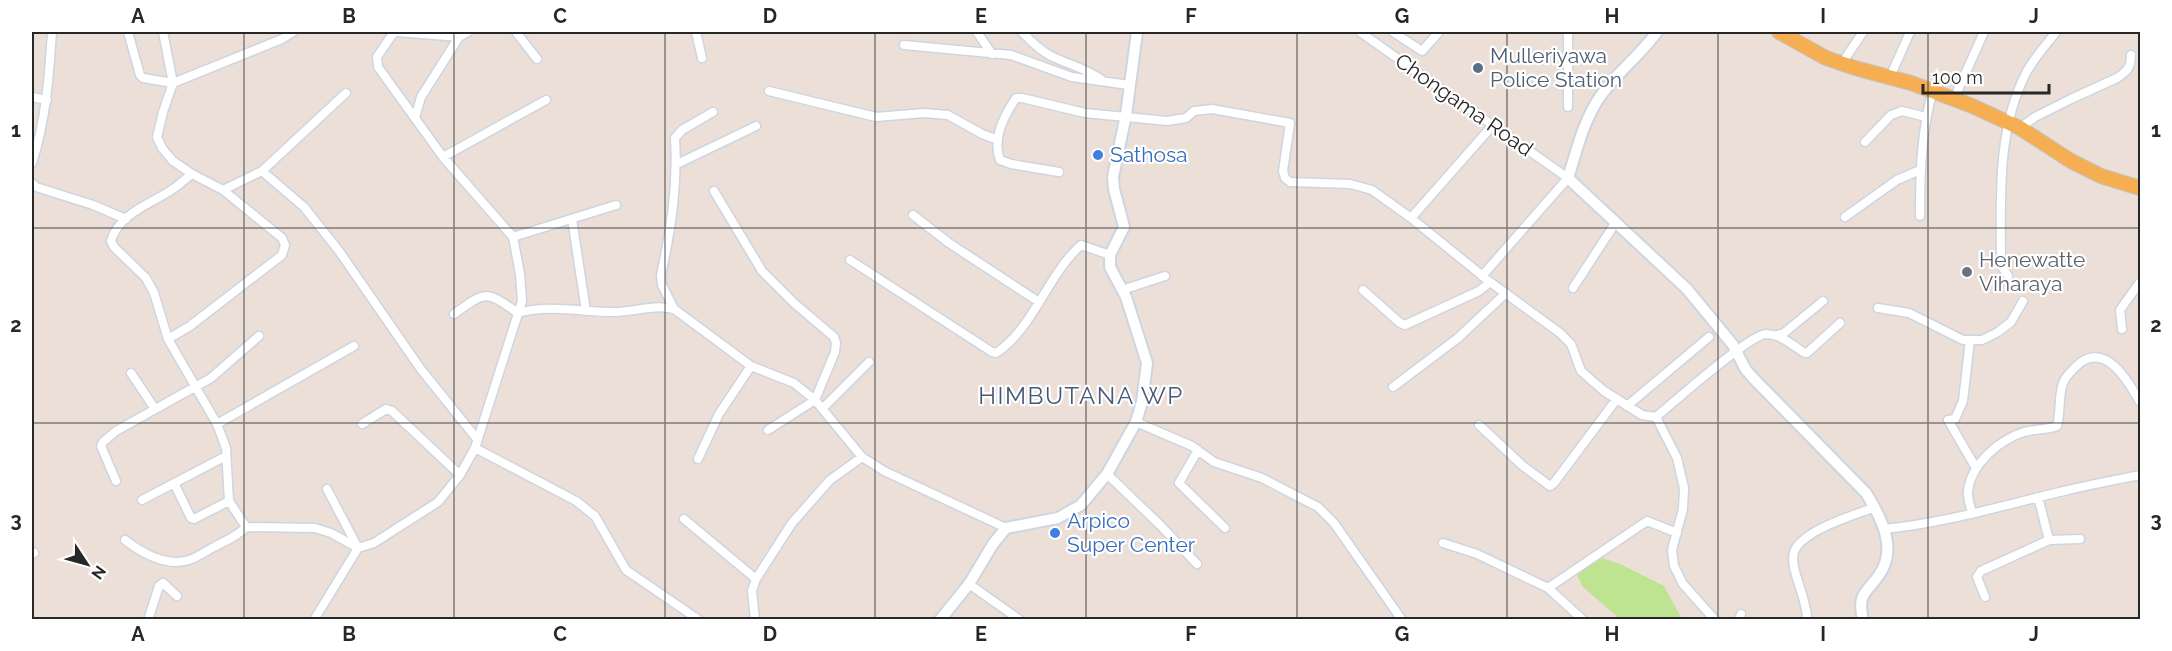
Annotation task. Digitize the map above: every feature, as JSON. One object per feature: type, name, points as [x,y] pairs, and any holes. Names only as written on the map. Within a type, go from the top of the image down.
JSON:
[{"type":"main road","points":[[1779,32],[1826,58],[1933,90],[1954,99],[2015,126],[2071,161],[2101,176],[2140,188]]},
{"type":"street","points":[[32,163],[40,139],[47,100],[52,32]]},
{"type":"street","points":[[128,32],[140,75],[143,78],[173,83],[282,39],[293,32]]},
{"type":"street","points":[[163,32],[173,83],[157,137],[162,148],[173,161],[223,190],[282,238],[285,245],[282,255],[190,326],[168,339]]},
{"type":"street","points":[[314,620],[358,548],[374,543],[438,502],[460,475],[476,444],[522,301],[513,237],[443,157],[376,62],[381,49],[395,32],[459,37]]},
{"type":"street","points":[[415,118],[422,97],[459,37],[468,32]]},
{"type":"street","points":[[516,32],[537,59]]},
{"type":"street","points":[[696,32],[702,58]]},
{"type":"street","points":[[977,32],[992,54]]},
{"type":"street","points":[[1022,32],[1038,48],[1051,56],[1089,70],[1102,80]]},
{"type":"street","points":[[518,313],[532,309],[616,312],[660,306],[674,309],[751,366],[794,383],[823,408],[862,458],[884,471],[1006,528],[1058,518],[1081,505],[1107,474],[1136,422],[1142,402],[1147,363],[1122,290],[1110,267],[1110,255],[1124,227],[1113,177],[1126,116],[1137,32]]},
{"type":"street","name":"Chongama Road","points":[[1360,32],[1568,178]]},
{"type":"street","name":"Chongama Road","points":[[1398,33],[1422,51],[1439,32]]},
{"type":"street","points":[[1568,32],[1568,107]]},
{"type":"street","points":[[1482,276],[1568,178],[1583,129],[1597,102],[1621,71],[1657,32]]},
{"type":"street","points":[[1842,63],[1863,32]]},
{"type":"street","points":[[1890,77],[1910,32]]},
{"type":"street","points":[[1954,99],[1984,32]]},
{"type":"street","points":[[2008,276],[2001,265],[2000,183],[2027,73],[2056,32]]},
{"type":"street","points":[[904,45],[1011,55],[1072,77],[1129,85]]},
{"type":"street","points":[[2015,126],[2122,74],[2131,64],[2131,55]]},
{"type":"street","points":[[1920,216],[1920,170],[1926,117],[1933,90]]},
{"type":"street","points":[[769,91],[876,117],[924,112],[948,115],[998,140]]},
{"type":"street","points":[[223,190],[262,171],[346,93]]},
{"type":"street","points":[[32,98],[47,100]]},
{"type":"street","points":[[1059,172],[1000,160],[997,152],[998,140],[1005,116],[1017,98],[1085,113],[1167,121],[1186,118],[1194,111],[1212,109],[1290,123],[1283,171],[1285,178],[1290,182],[1350,184],[1372,190],[1411,218],[1482,276],[1560,333],[1571,344],[1581,371],[1616,400],[1642,415],[1656,417],[1754,338],[1765,334],[1784,333],[1822,300]]},
{"type":"street","points":[[443,157],[546,100]]},
{"type":"street","points":[[1865,142],[1891,115],[1902,111],[1926,117]]},
{"type":"street","points":[[674,309],[662,285],[661,275],[673,217],[677,164],[675,138],[682,130],[713,112]]},
{"type":"street","points":[[1411,218],[1492,124]]},
{"type":"street","points":[[677,164],[756,126]]},
{"type":"street","points":[[1845,217],[1897,180],[1920,170]]},
{"type":"street","points":[[262,171],[304,207],[339,250],[420,368],[476,444],[576,501],[595,516],[626,570],[699,620]]},
{"type":"street","points":[[192,174],[126,219],[119,225],[111,241],[114,247],[146,278],[154,292],[168,339],[218,424],[225,442],[229,501],[246,527]]},
{"type":"street","points":[[1568,178],[1687,289],[1728,338],[1746,370],[1854,480],[1875,507],[1884,529],[1887,555],[1885,566],[1862,595],[1863,620]]},
{"type":"street","points":[[32,183],[36,187],[93,205],[126,219]]},
{"type":"street","points":[[714,191],[762,271],[794,303],[834,337],[836,343],[835,352],[815,400],[768,430]]},
{"type":"street","points":[[513,237],[616,206]]},
{"type":"street","points":[[913,215],[949,243],[1039,302]]},
{"type":"street","points":[[572,219],[586,311]]},
{"type":"street","points":[[1573,288],[1616,222]]},
{"type":"street","points":[[850,260],[996,353],[1007,346],[1069,255],[1081,245],[1110,255]]},
{"type":"street","points":[[1122,290],[1165,276]]},
{"type":"street","points":[[1364,290],[1405,325],[1479,291],[1490,282]]},
{"type":"street","points":[[2122,329],[2120,310],[2140,282]]},
{"type":"street","points":[[1393,387],[1458,338],[1506,293]]},
{"type":"street","points":[[454,314],[477,297],[486,295],[494,296],[518,313]]},
{"type":"street","points":[[1878,308],[1909,313],[1963,340],[1982,340],[2011,322],[2023,301]]},
{"type":"street","points":[[1778,335],[1807,353],[1840,323]]},
{"type":"street","points":[[116,481],[101,446],[103,442],[116,431],[211,378],[259,336]]},
{"type":"street","points":[[1627,406],[1709,337]]},
{"type":"street","points":[[1970,340],[1963,401],[1955,419],[1948,420],[1976,468]]},
{"type":"street","points":[[218,424],[354,346]]},
{"type":"street","points":[[1972,514],[1968,493],[1981,460],[2010,438],[2026,431],[2057,426],[2063,382],[2069,373],[2086,359],[2095,358],[2110,362],[2121,372],[2140,402]]},
{"type":"street","points":[[823,408],[869,362]]},
{"type":"street","points":[[698,459],[718,414],[751,366]]},
{"type":"street","points":[[132,373],[155,409]]},
{"type":"street","points":[[1479,425],[1523,466],[1550,486],[1616,400]]},
{"type":"street","points":[[362,424],[386,409],[392,411],[460,475]]},
{"type":"street","points":[[1656,417],[1677,458],[1684,488],[1683,509],[1672,550],[1674,566],[1683,584],[1715,620]]},
{"type":"street","points":[[1136,422],[1198,450],[1214,462],[1262,478],[1318,507],[1334,523],[1402,620]]},
{"type":"street","points":[[1198,450],[1179,483],[1225,528]]},
{"type":"street","points":[[142,500],[226,456]]},
{"type":"street","points":[[755,620],[752,591],[756,579],[792,523],[830,480],[862,458]]},
{"type":"street","points":[[1107,474],[1197,564]]},
{"type":"street","points":[[1884,529],[1972,514],[2140,475]]},
{"type":"street","points":[[174,483],[191,518],[194,519],[229,501]]},
{"type":"street","points":[[327,489],[358,548]]},
{"type":"street","points":[[2038,497],[2049,540]]},
{"type":"street","points":[[1807,620],[1807,608],[1794,568],[1794,552],[1804,539],[1824,528],[1875,507]]},
{"type":"street","points":[[684,519],[756,579]]},
{"type":"street","points":[[1548,588],[1647,521],[1677,533]]},
{"type":"street","points":[[124,540],[164,561],[177,562],[190,560],[237,535],[246,527],[315,528],[331,533],[358,548]]},
{"type":"street","points":[[940,620],[969,584],[993,544],[1006,528]]},
{"type":"street","points":[[1985,597],[1977,577],[1981,571],[2049,540],[2080,539]]},
{"type":"street","points":[[1443,543],[1477,554],[1548,588],[1583,620]]},
{"type":"street","points":[[148,620],[159,586],[163,583],[167,585],[177,596]]},
{"type":"street","points":[[969,584],[1020,620]]},
{"type":"green space","points":[[1602,558],[1620,564],[1664,586],[1682,619],[1620,619],[1583,587],[1576,573]]},
{"type":"place","name":"Mulleriyawa Police Station","points":[[1478,68]]},
{"type":"place","name":"Sathosa","points":[[1098,155]]},
{"type":"place","name":"Henewatte Viharaya","points":[[1967,272]]},
{"type":"place","name":"Arpico Super Center","points":[[1055,533]]},
{"type":"district","name":"HIMBUTANA WP","points":[[1081,396]]}]
